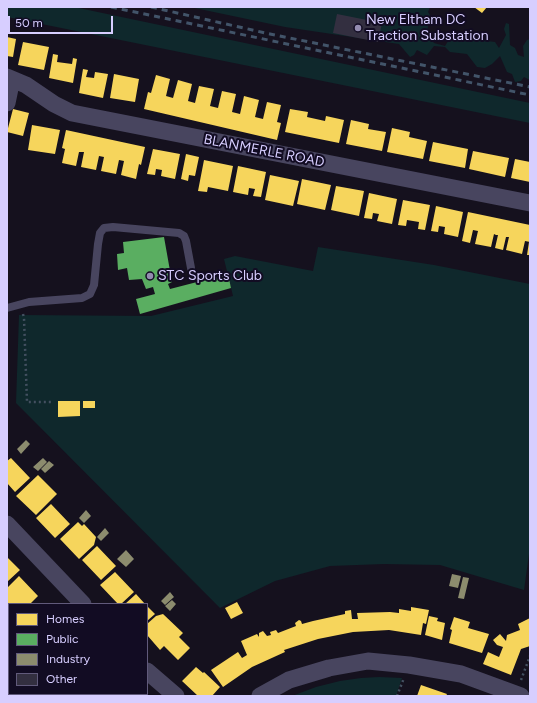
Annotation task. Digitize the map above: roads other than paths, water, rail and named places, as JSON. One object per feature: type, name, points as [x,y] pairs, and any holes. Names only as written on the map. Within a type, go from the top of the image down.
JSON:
[{"type":"street","points":[[7,103],[9,78]]},
{"type":"street","name":"BLANMERLE ROAD","points":[[9,78],[26,85],[54,104],[72,113],[530,202]]},
{"type":"street","points":[[7,524],[82,603]]},
{"type":"street","points":[[260,696],[289,680],[329,668],[368,662],[409,664],[461,674],[519,695]]},
{"type":"street","points":[[148,672],[176,696]]},
{"type":"lane","points":[[7,308],[29,302],[82,298],[90,294],[94,285],[100,233],[104,228],[113,226],[178,232],[184,236],[186,240],[191,268]]},
{"type":"railway","points":[[111,7],[530,95]]},
{"type":"railway","points":[[151,7],[270,34],[530,87]]},
{"type":"place","name":"New Eltham DC Traction Substation","points":[[358,28]]},
{"type":"place","name":"STC Sports Club","points":[[150,276]]}]
